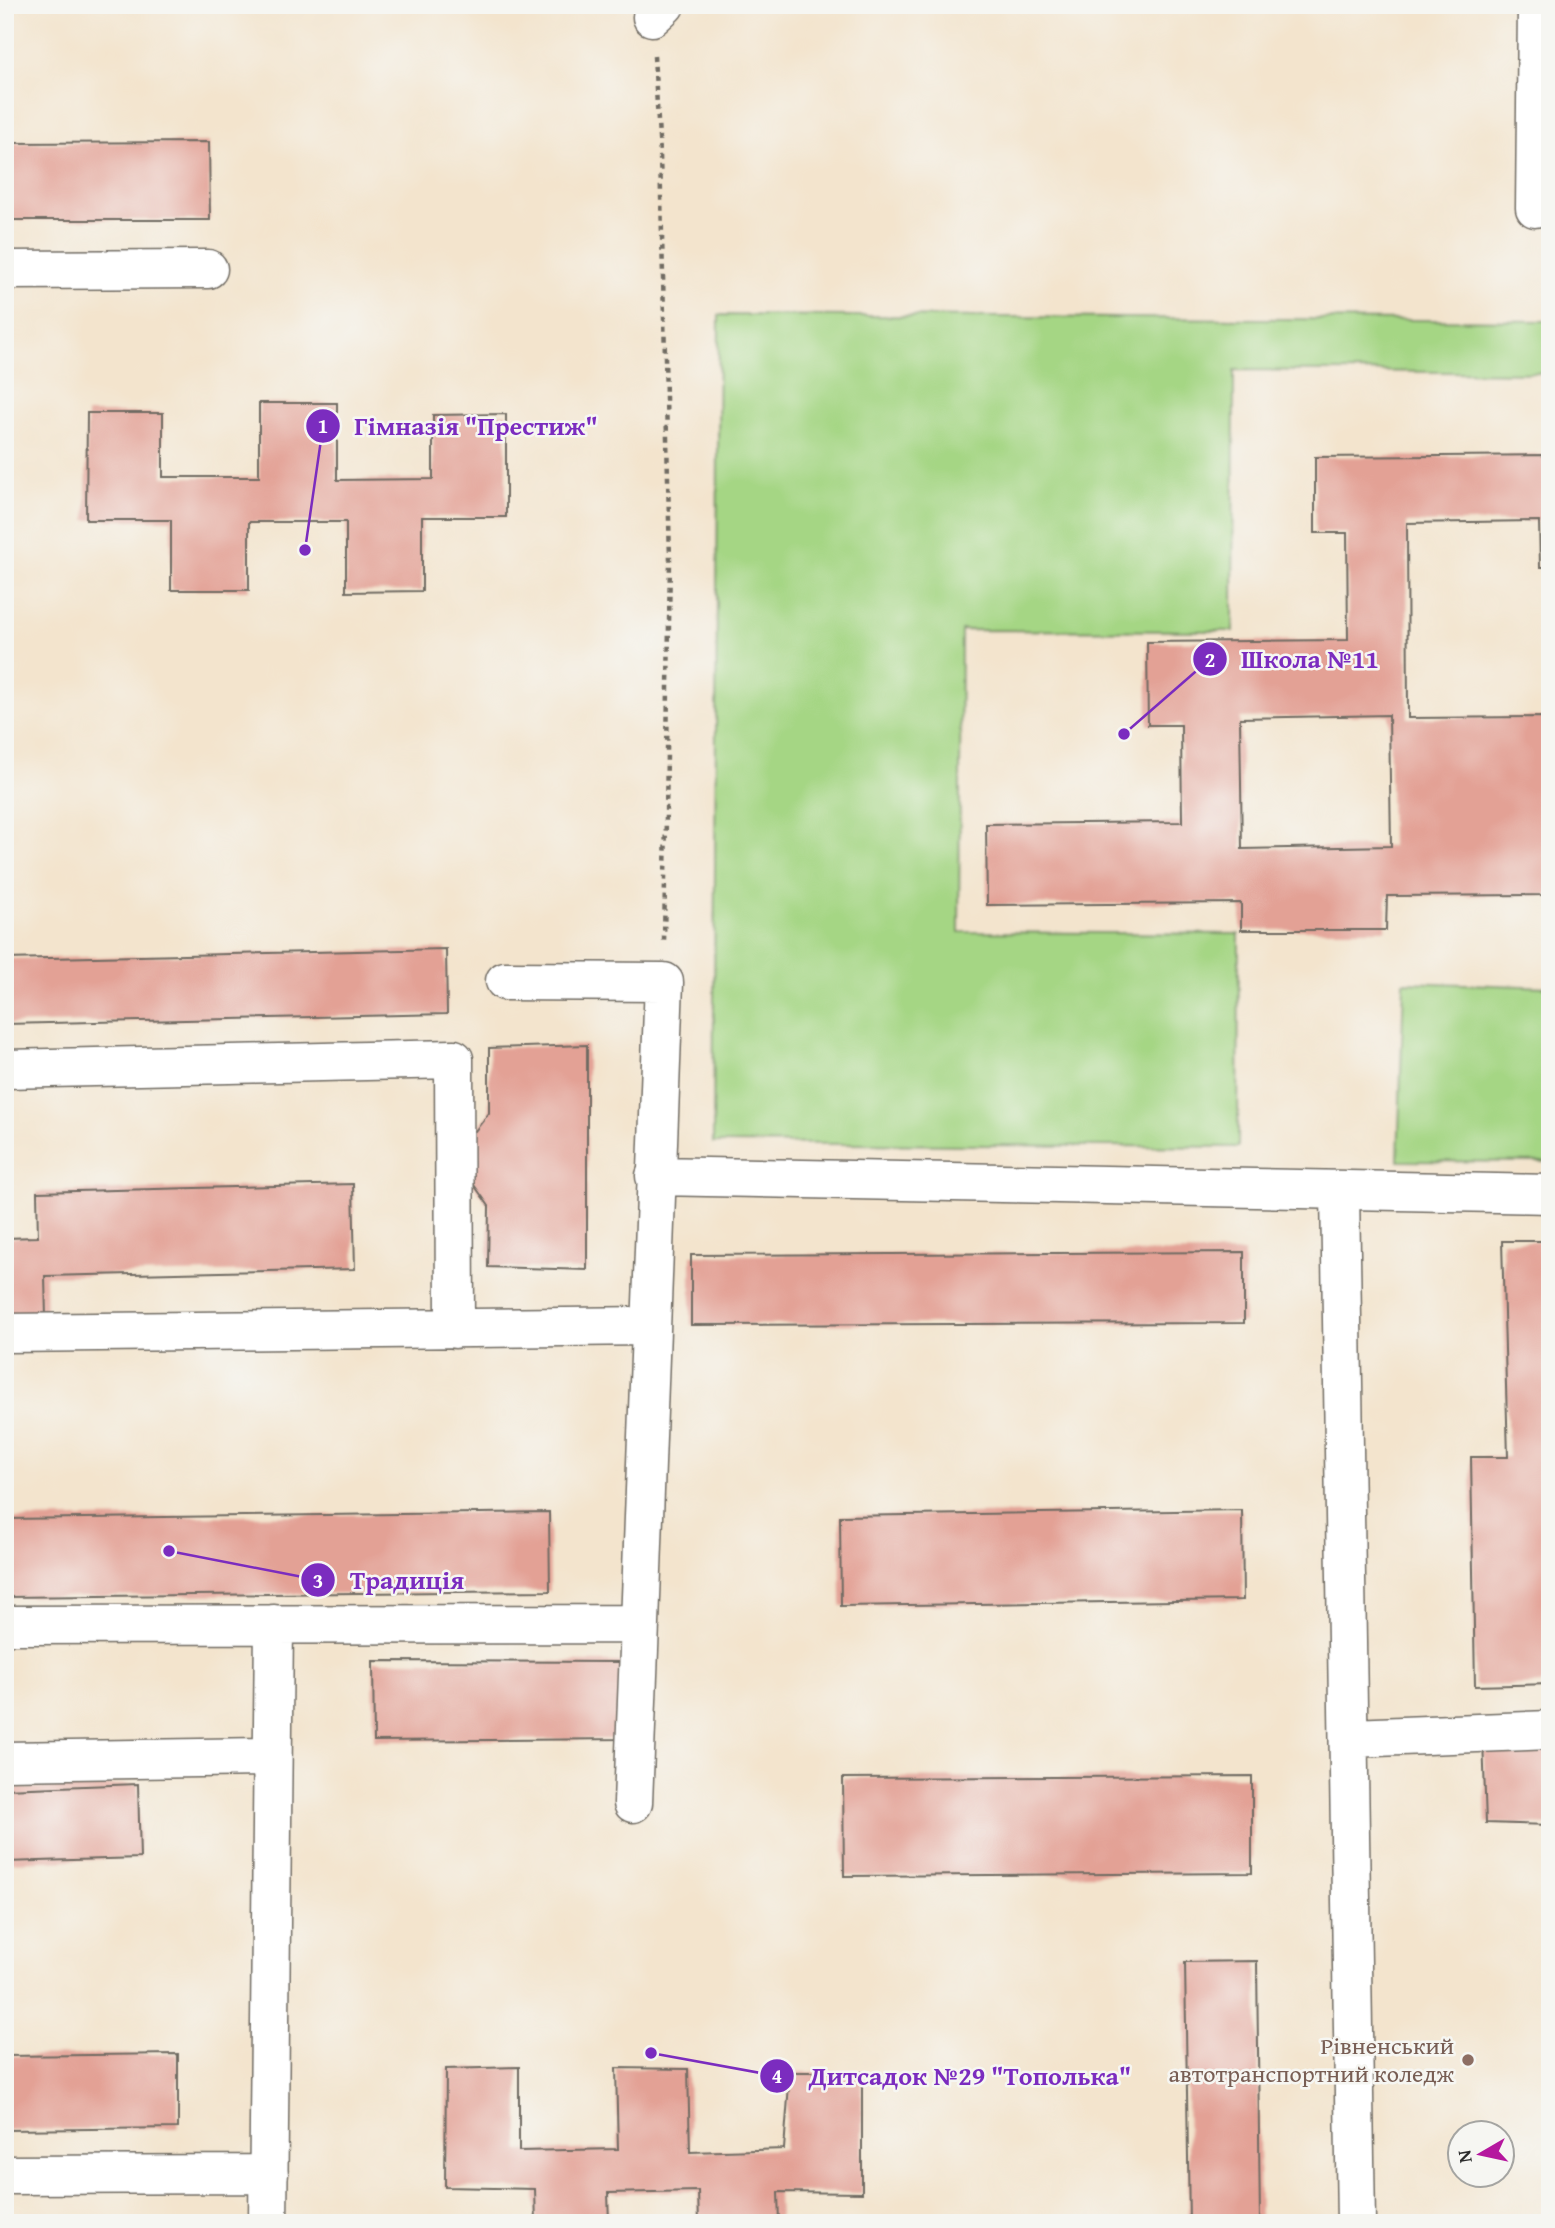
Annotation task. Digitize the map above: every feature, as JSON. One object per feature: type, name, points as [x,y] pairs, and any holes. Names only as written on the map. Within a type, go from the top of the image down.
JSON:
[{"type":"lane","points":[[1535,208],[1536,5]]},
{"type":"lane","points":[[5,270],[208,269]]},
{"type":"lane","points":[[505,981],[664,982],[633,1802]]},
{"type":"lane","points":[[5,1069],[454,1059],[455,1329]]},
{"type":"lane","points":[[655,1176],[1550,1194]]},
{"type":"lane","points":[[1340,1190],[1351,1738],[1356,2223]]},
{"type":"lane","points":[[5,1333],[650,1326]]},
{"type":"lane","points":[[268,2223],[274,1624]]},
{"type":"lane","points":[[5,1625],[640,1624]]},
{"type":"lane","points":[[1351,1738],[1550,1730]]},
{"type":"lane","points":[[5,1761],[272,1757]]},
{"type":"lane","points":[[5,2175],[269,2174]]},
{"type":"path","points":[[658,11],[670,560],[664,982]]},
{"type":"green space","points":[[719,315],[1550,321],[1550,373],[1234,370],[1233,631],[961,630],[959,932],[1239,934],[1238,1147],[713,1143]]},
{"type":"green space","points":[[1404,982],[1550,987],[1550,1162],[1398,1161]]},
{"type":"building","points":[[209,142],[210,220],[5,220],[5,143]]},
{"type":"building","points":[[259,403],[337,403],[337,480],[433,479],[433,415],[506,414],[506,517],[422,517],[422,591],[346,592],[346,522],[249,522],[249,590],[171,590],[171,520],[86,520],[87,413],[163,413],[163,477],[259,477]]},
{"type":"building","points":[[1550,455],[1550,567],[1540,567],[1539,521],[1407,523],[1408,718],[1550,717],[1550,895],[1387,896],[1386,930],[1241,930],[1241,903],[987,905],[986,824],[1182,822],[1181,725],[1148,725],[1147,642],[1348,640],[1347,533],[1315,533],[1315,457]],"holes":[[[1389,715],[1391,846],[1242,849],[1240,718]]]},
{"type":"building","points":[[446,949],[447,1014],[5,1024],[5,959]]},
{"type":"building","points":[[587,1045],[587,1270],[488,1267],[489,1206],[474,1185],[469,1185],[469,1131],[475,1131],[489,1113],[489,1048]]},
{"type":"building","points":[[353,1184],[355,1269],[45,1276],[46,1318],[5,1319],[5,1238],[38,1237],[37,1192]]},
{"type":"building","points":[[1502,1241],[1550,1241],[1550,1684],[1475,1686],[1471,1457],[1508,1457]]},
{"type":"building","points":[[1244,1252],[1244,1323],[691,1325],[691,1255]]},
{"type":"building","points":[[1242,1510],[1243,1600],[841,1606],[840,1516]]},
{"type":"building","points":[[549,1512],[550,1591],[5,1597],[5,1519]]},
{"type":"building","points":[[373,1661],[626,1662],[628,1739],[374,1741]]},
{"type":"building","points":[[1483,1739],[1550,1739],[1550,1825],[1486,1823]]},
{"type":"building","points":[[1252,1776],[1252,1873],[844,1876],[843,1778]]},
{"type":"building","points":[[138,1784],[140,1858],[5,1862],[5,1789]]},
{"type":"building","points":[[1257,1961],[1260,2223],[1189,2223],[1185,1962]]},
{"type":"building","points":[[178,2054],[178,2128],[5,2130],[5,2056]]},
{"type":"building","points":[[519,2067],[519,2151],[618,2149],[616,2068],[688,2069],[690,2152],[784,2149],[790,2072],[862,2072],[862,2193],[778,2192],[779,2223],[699,2223],[698,2191],[608,2193],[609,2223],[536,2223],[535,2189],[445,2187],[446,2069]]},
{"type":"place","name":"Гімназія \"Престиж\"","points":[[305,550]]},
{"type":"place","name":"Школа №11","points":[[1124,734]]},
{"type":"place","name":"Традиція","points":[[169,1551]]},
{"type":"place","name":"Дитсадок №29 \"Тополька\"","points":[[651,2053]]},
{"type":"place","name":"Рівненський автотранспортний коледж","points":[[1468,2060]]}]
